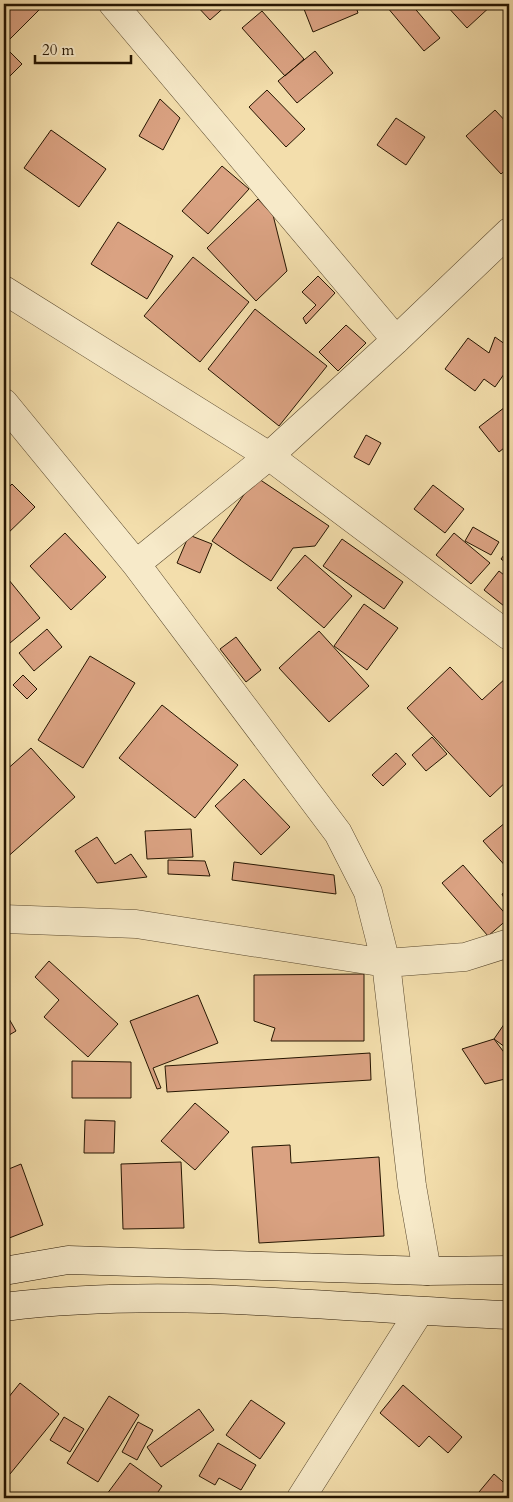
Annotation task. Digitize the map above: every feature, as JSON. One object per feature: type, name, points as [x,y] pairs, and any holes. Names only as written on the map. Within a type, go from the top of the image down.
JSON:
[{"type":"street","points":[[114,4],[396,340]]},
{"type":"street","points":[[136,564],[269,456],[396,340],[509,232]]},
{"type":"street","points":[[4,290],[269,456],[509,636]]},
{"type":"street","points":[[4,403],[136,564],[338,833],[368,892],[386,963],[412,1186],[427,1270]]},
{"type":"street","points":[[4,919],[136,924],[386,963],[465,957],[509,943]]},
{"type":"street","points":[[4,1271],[68,1260],[427,1270],[509,1270]]},
{"type":"street","points":[[4,1307],[35,1303],[172,1297],[419,1312],[509,1315]]},
{"type":"street","points":[[301,1498],[419,1312]]},
{"type":"building","points":[[4,4],[45,4],[9,40],[4,34]]},
{"type":"building","points":[[195,4],[228,4],[210,20]]},
{"type":"building","points":[[302,4],[355,4],[358,13],[313,32]]},
{"type":"building","points":[[391,4],[411,4],[440,38],[424,51],[387,7]]},
{"type":"building","points":[[445,4],[493,4],[467,28]]},
{"type":"building","points":[[262,11],[304,59],[285,76],[242,28]]},
{"type":"building","points":[[4,46],[22,64],[4,82]]},
{"type":"building","points":[[315,51],[333,73],[297,103],[278,81]]},
{"type":"building","points":[[267,90],[305,129],[286,147],[249,107]]},
{"type":"building","points":[[160,99],[180,118],[163,150],[139,136]]},
{"type":"building","points":[[495,110],[509,125],[509,167],[501,174],[466,136]]},
{"type":"building","points":[[396,118],[425,137],[406,165],[377,145]]},
{"type":"building","points":[[51,130],[106,169],[79,207],[24,168]]},
{"type":"building","points":[[222,166],[249,189],[208,234],[182,211]]},
{"type":"building","points":[[258,199],[273,215],[287,271],[256,301],[207,248]]},
{"type":"building","points":[[118,222],[173,256],[147,299],[91,264]]},
{"type":"building","points":[[193,257],[249,302],[200,362],[144,316]]},
{"type":"building","points":[[318,276],[335,293],[306,324],[303,318],[316,305],[302,292]]},
{"type":"building","points":[[255,309],[327,366],[279,426],[208,369]]},
{"type":"building","points":[[346,325],[366,343],[338,371],[319,352]]},
{"type":"building","points":[[495,337],[509,347],[509,367],[495,387],[484,379],[475,391],[445,369],[468,338],[489,353]]},
{"type":"building","points":[[509,404],[509,444],[499,452],[479,427]]},
{"type":"building","points":[[366,435],[381,443],[369,465],[354,457]]},
{"type":"building","points":[[256,477],[329,526],[315,546],[293,548],[271,581],[212,541]]},
{"type":"building","points":[[12,484],[35,507],[4,537],[4,492]]},
{"type":"building","points":[[433,485],[464,509],[445,533],[414,509]]},
{"type":"building","points":[[473,527],[499,542],[491,555],[465,541]]},
{"type":"building","points":[[65,533],[106,577],[71,610],[30,566]]},
{"type":"building","points":[[454,533],[490,563],[471,584],[436,555]]},
{"type":"building","points":[[189,535],[212,544],[200,573],[177,563]]},
{"type":"building","points":[[342,539],[403,582],[384,609],[323,566]]},
{"type":"building","points":[[509,548],[509,565],[501,559]]},
{"type":"building","points":[[305,555],[352,596],[324,628],[277,588]]},
{"type":"building","points":[[499,571],[509,579],[509,610],[484,590]]},
{"type":"building","points":[[4,574],[40,618],[4,648]]},
{"type":"building","points":[[364,604],[398,628],[367,670],[334,646]]},
{"type":"building","points":[[47,629],[62,647],[34,671],[19,653]]},
{"type":"building","points":[[319,631],[369,686],[329,722],[279,668]]},
{"type":"building","points":[[236,637],[261,670],[246,682],[220,649]]},
{"type":"building","points":[[90,656],[135,683],[83,768],[38,740]]},
{"type":"building","points":[[450,667],[482,700],[507,677],[509,679],[509,779],[490,797],[407,708]]},
{"type":"building","points":[[23,675],[37,689],[27,699],[13,685]]},
{"type":"building","points":[[162,705],[238,765],[195,818],[119,758]]},
{"type":"building","points":[[432,737],[447,754],[426,771],[412,755]]},
{"type":"building","points":[[31,748],[75,797],[4,860],[4,772]]},
{"type":"building","points":[[396,753],[406,764],[383,786],[372,775]]},
{"type":"building","points":[[244,779],[290,827],[261,855],[215,806]]},
{"type":"building","points":[[506,822],[509,826],[508,869],[483,841]]},
{"type":"building","points":[[191,829],[193,857],[147,859],[145,831]]},
{"type":"building","points":[[97,837],[115,864],[131,854],[147,877],[97,883],[75,851]]},
{"type":"building","points":[[168,860],[205,861],[210,876],[168,874]]},
{"type":"building","points":[[234,862],[334,875],[336,894],[232,880]]},
{"type":"building","points":[[463,865],[509,918],[488,936],[442,883]]},
{"type":"building","points":[[509,890],[509,908],[502,894]]},
{"type":"building","points":[[49,961],[118,1024],[88,1057],[44,1017],[59,1000],[35,977]]},
{"type":"building","points":[[364,974],[364,1041],[271,1041],[275,1028],[254,1021],[254,975]]},
{"type":"building","points":[[198,995],[218,1043],[153,1068],[161,1088],[157,1089],[130,1021]]},
{"type":"building","points":[[4,1010],[16,1031],[4,1038]]},
{"type":"building","points":[[509,1017],[509,1050],[494,1039]]},
{"type":"building","points":[[494,1039],[509,1059],[509,1078],[485,1084],[462,1049]]},
{"type":"building","points":[[370,1053],[371,1080],[167,1092],[165,1066]]},
{"type":"building","points":[[72,1061],[131,1062],[131,1098],[72,1098]]},
{"type":"building","points":[[195,1103],[229,1132],[195,1170],[161,1141]]},
{"type":"building","points":[[85,1120],[115,1121],[114,1153],[84,1153]]},
{"type":"building","points":[[290,1145],[291,1163],[379,1157],[384,1236],[259,1243],[252,1147]]},
{"type":"building","points":[[181,1162],[184,1228],[123,1229],[121,1164]]},
{"type":"building","points":[[21,1164],[43,1225],[4,1240],[4,1171]]},
{"type":"building","points":[[20,1383],[59,1414],[10,1474],[4,1468],[4,1403]]},
{"type":"building","points":[[403,1385],[462,1437],[448,1453],[429,1436],[419,1447],[380,1413]]},
{"type":"building","points":[[109,1396],[139,1415],[98,1482],[67,1463]]},
{"type":"building","points":[[251,1400],[285,1423],[260,1459],[226,1435]]},
{"type":"building","points":[[199,1409],[214,1430],[161,1467],[147,1447]]},
{"type":"building","points":[[64,1417],[84,1429],[70,1452],[50,1440]]},
{"type":"building","points":[[138,1422],[153,1430],[137,1460],[122,1452]]},
{"type":"building","points":[[218,1443],[256,1465],[241,1490],[219,1478],[215,1485],[199,1476]]},
{"type":"building","points":[[130,1463],[162,1486],[154,1498],[104,1498]]},
{"type":"building","points":[[494,1474],[509,1487],[509,1498],[474,1498]]}]
